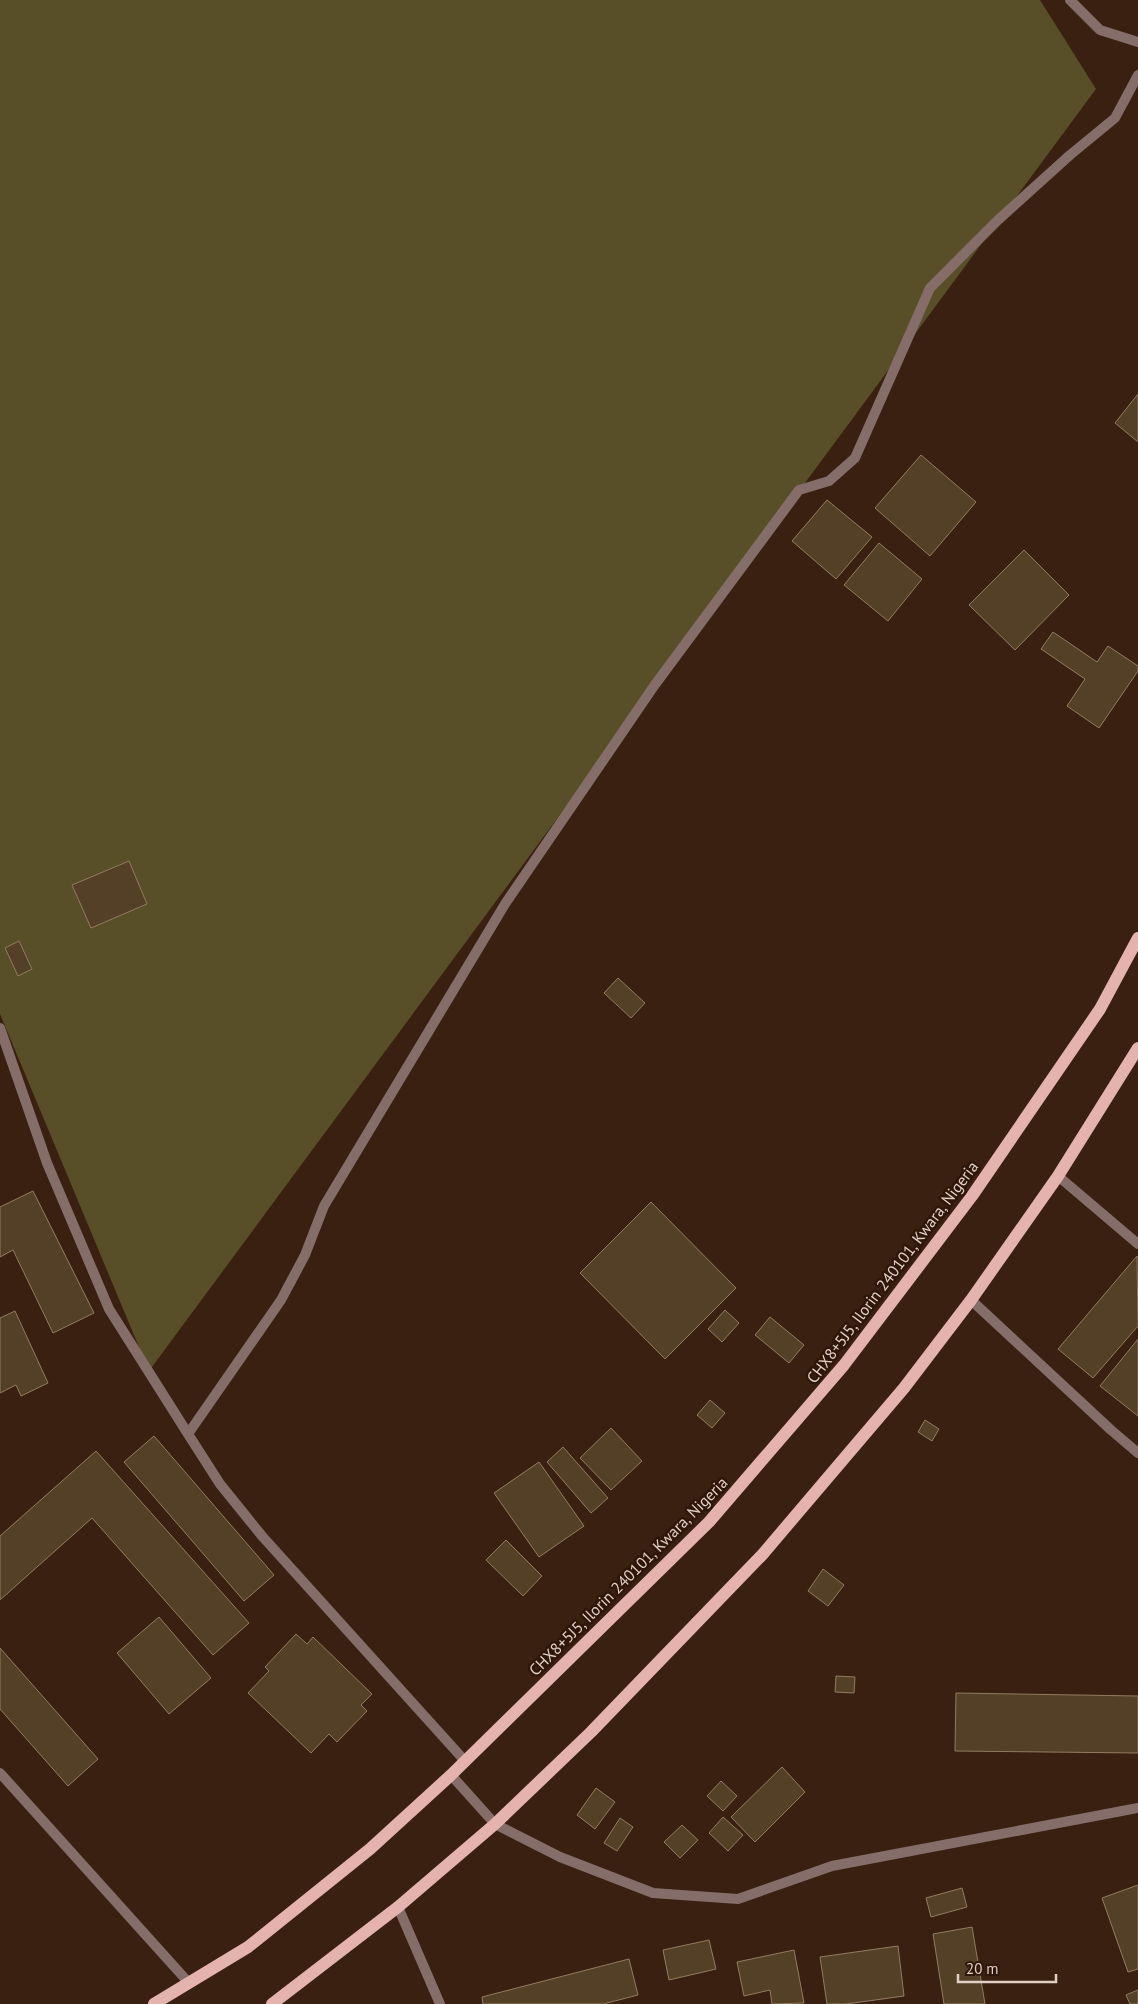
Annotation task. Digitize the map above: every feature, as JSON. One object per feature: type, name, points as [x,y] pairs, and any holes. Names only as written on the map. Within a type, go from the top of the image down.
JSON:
[{"type":"main road","name":"CHX8+5J5, Ilorin 240101, Kwara, Nigeria","points":[[154,2004],[248,1947],[370,1849],[465,1761],[709,1522],[844,1365],[972,1196],[1100,1009],[1138,938]]},
{"type":"main road","points":[[272,2004],[398,1907],[494,1824],[591,1732],[762,1555],[904,1388],[971,1300],[1058,1176],[1138,1048]]},
{"type":"street","points":[[1070,0],[1100,30],[1138,42]]},
{"type":"street","points":[[188,1434],[281,1300],[305,1255],[324,1206],[505,904],[654,686],[799,490],[829,481],[856,458],[930,288],[998,220],[1070,155],[1115,118],[1138,75]]},
{"type":"street","points":[[0,1028],[47,1162],[109,1309],[188,1434],[220,1484],[262,1536],[465,1761]]},
{"type":"street","points":[[1058,1176],[1138,1244]]},
{"type":"street","points":[[971,1300],[1096,1417],[1138,1453]]},
{"type":"street","points":[[0,1773],[189,1982]]},
{"type":"street","points":[[450,1775],[494,1824],[560,1857],[653,1893],[738,1899],[832,1866],[1138,1808]]},
{"type":"street","points":[[398,1907],[440,2004]]},
{"type":"shaded area","points":[[0,0],[1040,0],[1096,89],[149,1371],[0,1014]]},
{"type":"building","points":[[1138,394],[1138,442],[1115,423]]},
{"type":"building","points":[[921,455],[976,502],[930,556],[875,508]]},
{"type":"building","points":[[827,500],[872,537],[836,579],[792,541]]},
{"type":"building","points":[[879,543],[922,579],[888,621],[844,585]]},
{"type":"building","points":[[1024,550],[1069,595],[1015,650],[969,605]]},
{"type":"building","points":[[1053,632],[1097,662],[1108,646],[1138,666],[1138,671],[1099,728],[1067,706],[1085,679],[1041,649]]},
{"type":"building","points":[[129,861],[147,904],[91,928],[72,885]]},
{"type":"building","points":[[19,941],[32,969],[18,976],[5,948]]},
{"type":"building","points":[[618,978],[645,1003],[631,1018],[604,993]]},
{"type":"building","points":[[33,1191],[94,1313],[53,1333],[13,1250],[0,1257],[0,1207]]},
{"type":"building","points":[[651,1202],[736,1288],[665,1359],[580,1273]]},
{"type":"building","points":[[1137,1256],[1138,1326],[1093,1378],[1058,1349]]},
{"type":"building","points":[[725,1310],[739,1323],[722,1342],[708,1329]]},
{"type":"building","points":[[15,1311],[48,1383],[21,1396],[16,1385],[0,1393],[0,1318]]},
{"type":"building","points":[[770,1317],[804,1345],[789,1363],[755,1335]]},
{"type":"building","points":[[1138,1339],[1138,1416],[1100,1386]]},
{"type":"building","points":[[710,1400],[725,1413],[712,1428],[697,1415]]},
{"type":"building","points":[[925,1420],[939,1429],[932,1441],[918,1432]]},
{"type":"building","points":[[611,1428],[642,1461],[611,1490],[580,1458]]},
{"type":"building","points":[[154,1436],[274,1575],[244,1601],[124,1462]]},
{"type":"building","points":[[563,1447],[608,1498],[591,1513],[547,1462]]},
{"type":"building","points":[[96,1451],[249,1623],[213,1655],[92,1518],[0,1600],[0,1536]]},
{"type":"building","points":[[539,1462],[584,1526],[539,1557],[494,1493]]},
{"type":"building","points":[[506,1540],[542,1576],[523,1596],[486,1560]]},
{"type":"building","points":[[823,1569],[844,1585],[828,1606],[808,1591]]},
{"type":"building","points":[[159,1617],[211,1678],[169,1714],[117,1653]]},
{"type":"building","points":[[296,1634],[307,1644],[313,1637],[372,1694],[361,1705],[367,1711],[337,1742],[329,1734],[311,1753],[248,1693],[269,1671],[265,1667]]},
{"type":"building","points":[[0,1648],[98,1759],[68,1786],[0,1709]]},
{"type":"building","points":[[836,1676],[855,1677],[854,1693],[835,1692]]},
{"type":"building","points":[[956,1693],[1138,1696],[1138,1753],[955,1751]]},
{"type":"building","points":[[782,1767],[805,1792],[755,1842],[731,1817]]},
{"type":"building","points":[[721,1781],[737,1796],[723,1811],[707,1796]]},
{"type":"building","points":[[596,1788],[615,1802],[595,1829],[577,1815]]},
{"type":"building","points":[[723,1817],[743,1835],[728,1851],[709,1833]]},
{"type":"building","points":[[620,1818],[633,1827],[617,1851],[604,1843]]},
{"type":"building","points":[[682,1825],[698,1840],[680,1858],[664,1842]]},
{"type":"building","points":[[1138,1885],[1138,1969],[1128,1972],[1102,1898]]},
{"type":"building","points":[[962,1888],[967,1907],[931,1917],[926,1898]]},
{"type":"building","points":[[972,1927],[985,2004],[944,2004],[933,1934]]},
{"type":"building","points":[[709,1940],[716,1969],[669,1980],[663,1950]]},
{"type":"building","points":[[898,1946],[904,1996],[846,2004],[827,2004],[820,1957]]},
{"type":"building","points":[[794,1950],[804,2003],[772,2004],[770,1990],[744,1996],[737,1962]]},
{"type":"building","points":[[629,1959],[638,1995],[603,2004],[483,2004],[482,1997]]},
{"type":"building","points":[[1138,1990],[1138,2004],[1130,2004],[1126,1995]]}]
